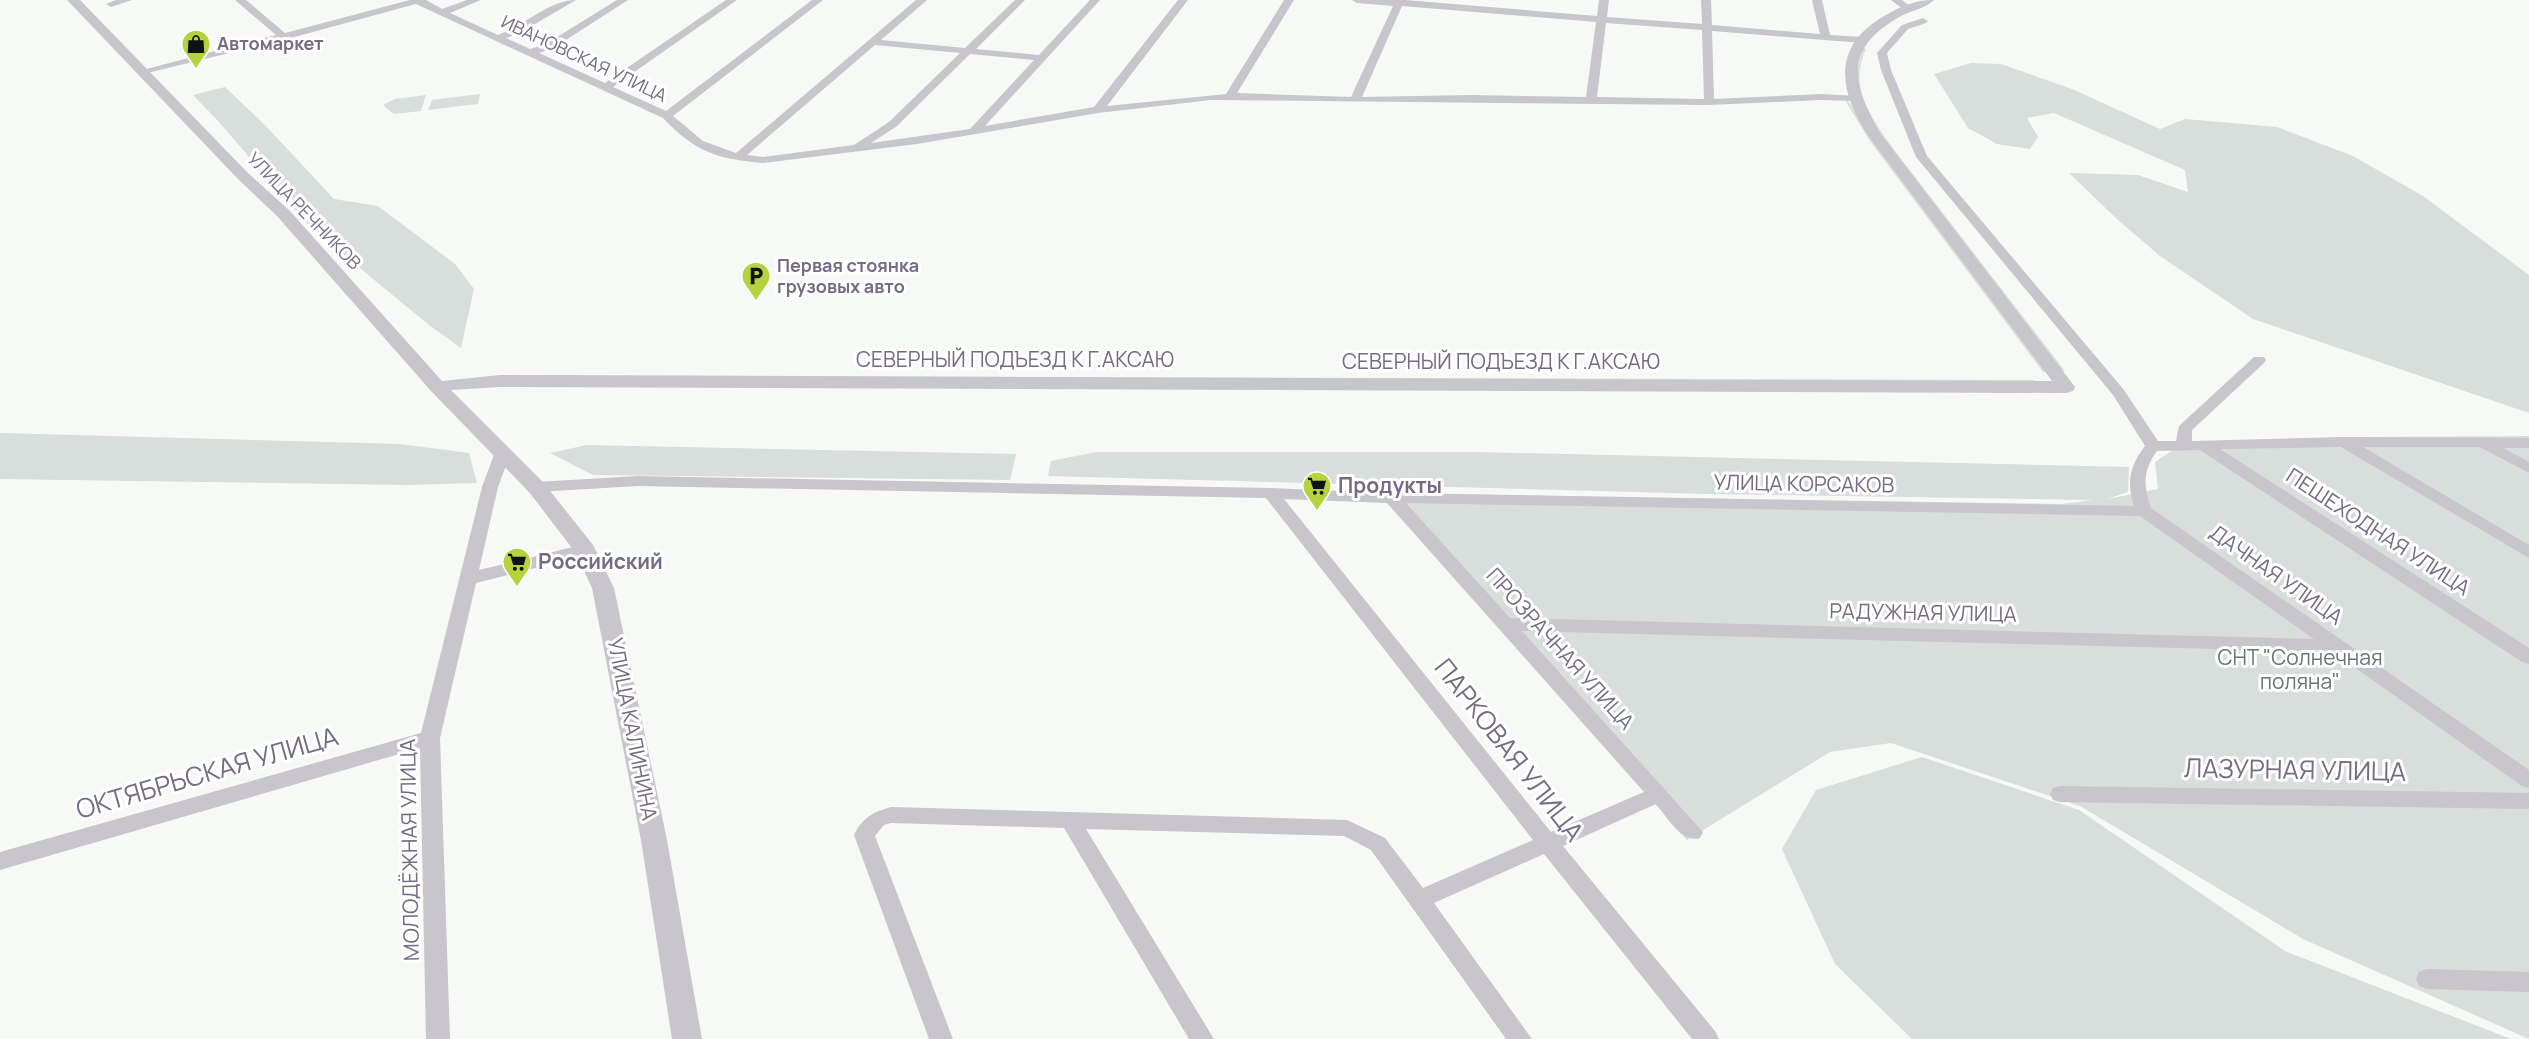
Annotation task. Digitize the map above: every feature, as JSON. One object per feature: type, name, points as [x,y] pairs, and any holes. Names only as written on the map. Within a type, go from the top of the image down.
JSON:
[{"type":"street","name":"УЛИЦА РЕЧНИКОВ","points":[[73,0],[243,176],[283,213],[438,387],[502,452]]},
{"type":"street","points":[[111,4],[127,0]]},
{"type":"street","points":[[240,0],[284,37]]},
{"type":"street","points":[[143,73],[418,0]]},
{"type":"street","name":"ИВАНОВСКАЯ УЛИЦА","points":[[418,0],[667,116],[690,139],[738,157],[763,160],[974,131],[1098,110],[1229,97],[1709,102],[1821,97],[1853,98]]},
{"type":"street","points":[[443,12],[476,0]]},
{"type":"street","points":[[498,38],[515,32],[571,0]]},
{"type":"street","points":[[529,53],[548,47],[623,0]]},
{"type":"street","points":[[604,88],[732,0]]},
{"type":"street","points":[[667,116],[818,0]]},
{"type":"street","points":[[738,157],[922,0]]},
{"type":"street","points":[[856,148],[893,124],[1020,0]]},
{"type":"street","points":[[974,131],[1095,0]]},
{"type":"street","points":[[1098,110],[1183,0]]},
{"type":"street","points":[[1229,97],[1289,0]]},
{"type":"street","points":[[1358,0],[1862,40]]},
{"type":"street","points":[[1491,11],[1494,0]]},
{"type":"street","points":[[1591,101],[1604,0]]},
{"type":"street","points":[[1706,0],[1709,102]]},
{"type":"street","points":[[1817,0],[1826,37]]},
{"type":"street","name":"СЕВЕРНЫЙ ПОДЪЕЗД К Г.АКСАЮ","points":[[438,387],[458,383],[500,381],[2066,387],[1874,134],[1853,98],[1850,68],[1862,40],[1902,4],[1928,0]]},
{"type":"street","points":[[1355,100],[1399,2]]},
{"type":"street","points":[[1923,21],[1905,27],[1882,53],[1886,70],[1922,157],[2118,393],[2154,446]]},
{"type":"street","points":[[874,42],[1043,58]]},
{"type":"street","points":[[2184,446],[2184,429],[2259,360]]},
{"type":"street","points":[[2144,511],[2135,483],[2141,460],[2154,446],[2343,442],[2529,443]]},
{"type":"street","points":[[2343,442],[2529,552]]},
{"type":"street","points":[[2484,444],[2529,468]]},
{"type":"street","name":"ПЕШЕХОДНАЯ УЛИЦА","points":[[2204,445],[2529,657]]},
{"type":"street","name":"УЛИЦА КАЛИНИНА","points":[[502,452],[536,487],[585,550],[603,588],[654,840],[687,1039]]},
{"type":"street","name":"МОЛОДЁЖНАЯ УЛИЦА","points":[[438,1039],[430,738],[490,487],[502,452]]},
{"type":"street","name":"УЛИЦА КОРСАКОВ","points":[[536,487],[638,481],[1271,493],[1392,498],[2144,511]]},
{"type":"street","name":"ПАРКОВАЯ УЛИЦА","points":[[1271,493],[1546,842],[1707,1039]]},
{"type":"street","name":"ПРОЗРАЧНАЯ УЛИЦА","points":[[1392,498],[1508,624],[1693,832]]},
{"type":"street","name":"ДАЧНАЯ УЛИЦА","points":[[2144,511],[2529,780]]},
{"type":"street","points":[[467,579],[585,550]]},
{"type":"street","name":"РАДУЖНАЯ УЛИЦА","points":[[1508,624],[2338,646]]},
{"type":"street","name":"ОКТЯБРЬСКАЯ УЛИЦА","points":[[0,861],[430,738]]},
{"type":"street","points":[[1418,900],[1659,794]]},
{"type":"street","name":"ЛАЗУРНАЯ УЛИЦА","points":[[2060,794],[2529,801]]},
{"type":"street","points":[[941,1039],[864,835],[877,819],[891,815],[1071,822],[1347,828],[1378,844],[1520,1039]]},
{"type":"street","points":[[1071,822],[1202,1039]]},
{"type":"street","points":[[2427,979],[2529,982]]},
{"type":"green space","points":[[1863,48],[1866,49],[1859,77],[1865,103],[1871,115],[1895,151],[2065,371],[2061,371],[1870,121],[1855,78]]},
{"type":"green space","points":[[1971,63],[2001,64],[2072,89],[2160,129],[2185,119],[2277,127],[2353,156],[2423,196],[2529,275],[2529,413],[2253,319],[2160,256],[2069,173],[2138,175],[2188,192],[2185,170],[2054,113],[2027,118],[2038,137],[2030,149],[1997,144],[1968,128],[1934,74]]},
{"type":"green space","points":[[225,87],[265,125],[334,199],[378,206],[455,264],[474,289],[461,348],[429,325],[310,227],[193,95]]},
{"type":"green space","points":[[480,94],[478,104],[428,110],[432,100]]},
{"type":"green space","points":[[426,95],[421,111],[394,114],[383,105],[395,99]]},
{"type":"green space","points":[[1845,100],[1849,102],[1861,124],[2048,371],[2043,372],[1870,141]]},
{"type":"green space","points":[[509,375],[2034,380],[2036,383],[507,377]]},
{"type":"green space","points":[[0,433],[400,444],[469,453],[477,483],[408,485],[0,479]]},
{"type":"green space","name":"СНТ \"Солнечная поляна\"","points":[[2529,436],[2529,1039],[2303,939],[2080,806],[1891,743],[1830,752],[1687,840],[1381,493],[2061,504],[2093,500],[1708,494],[1048,476],[1051,461],[1096,452],[1476,452],[2129,467],[2128,492],[2107,499],[2158,489],[2155,462],[2185,442],[2359,437]]},
{"type":"green space","points":[[587,445],[1016,454],[1010,480],[593,475],[550,453]]},
{"type":"green space","points":[[1922,757],[2079,810],[2285,951],[2511,1039],[1912,1039],[1835,964],[1782,849],[1816,790]]},
{"type":"place","name":"Автомаркет","points":[[196,70]]},
{"type":"place","name":"Первая стоянка грузовых авто","points":[[756,302]]},
{"type":"place","name":"Продукты","points":[[1317,512]]},
{"type":"place","name":"Российский","points":[[517,588]]}]
